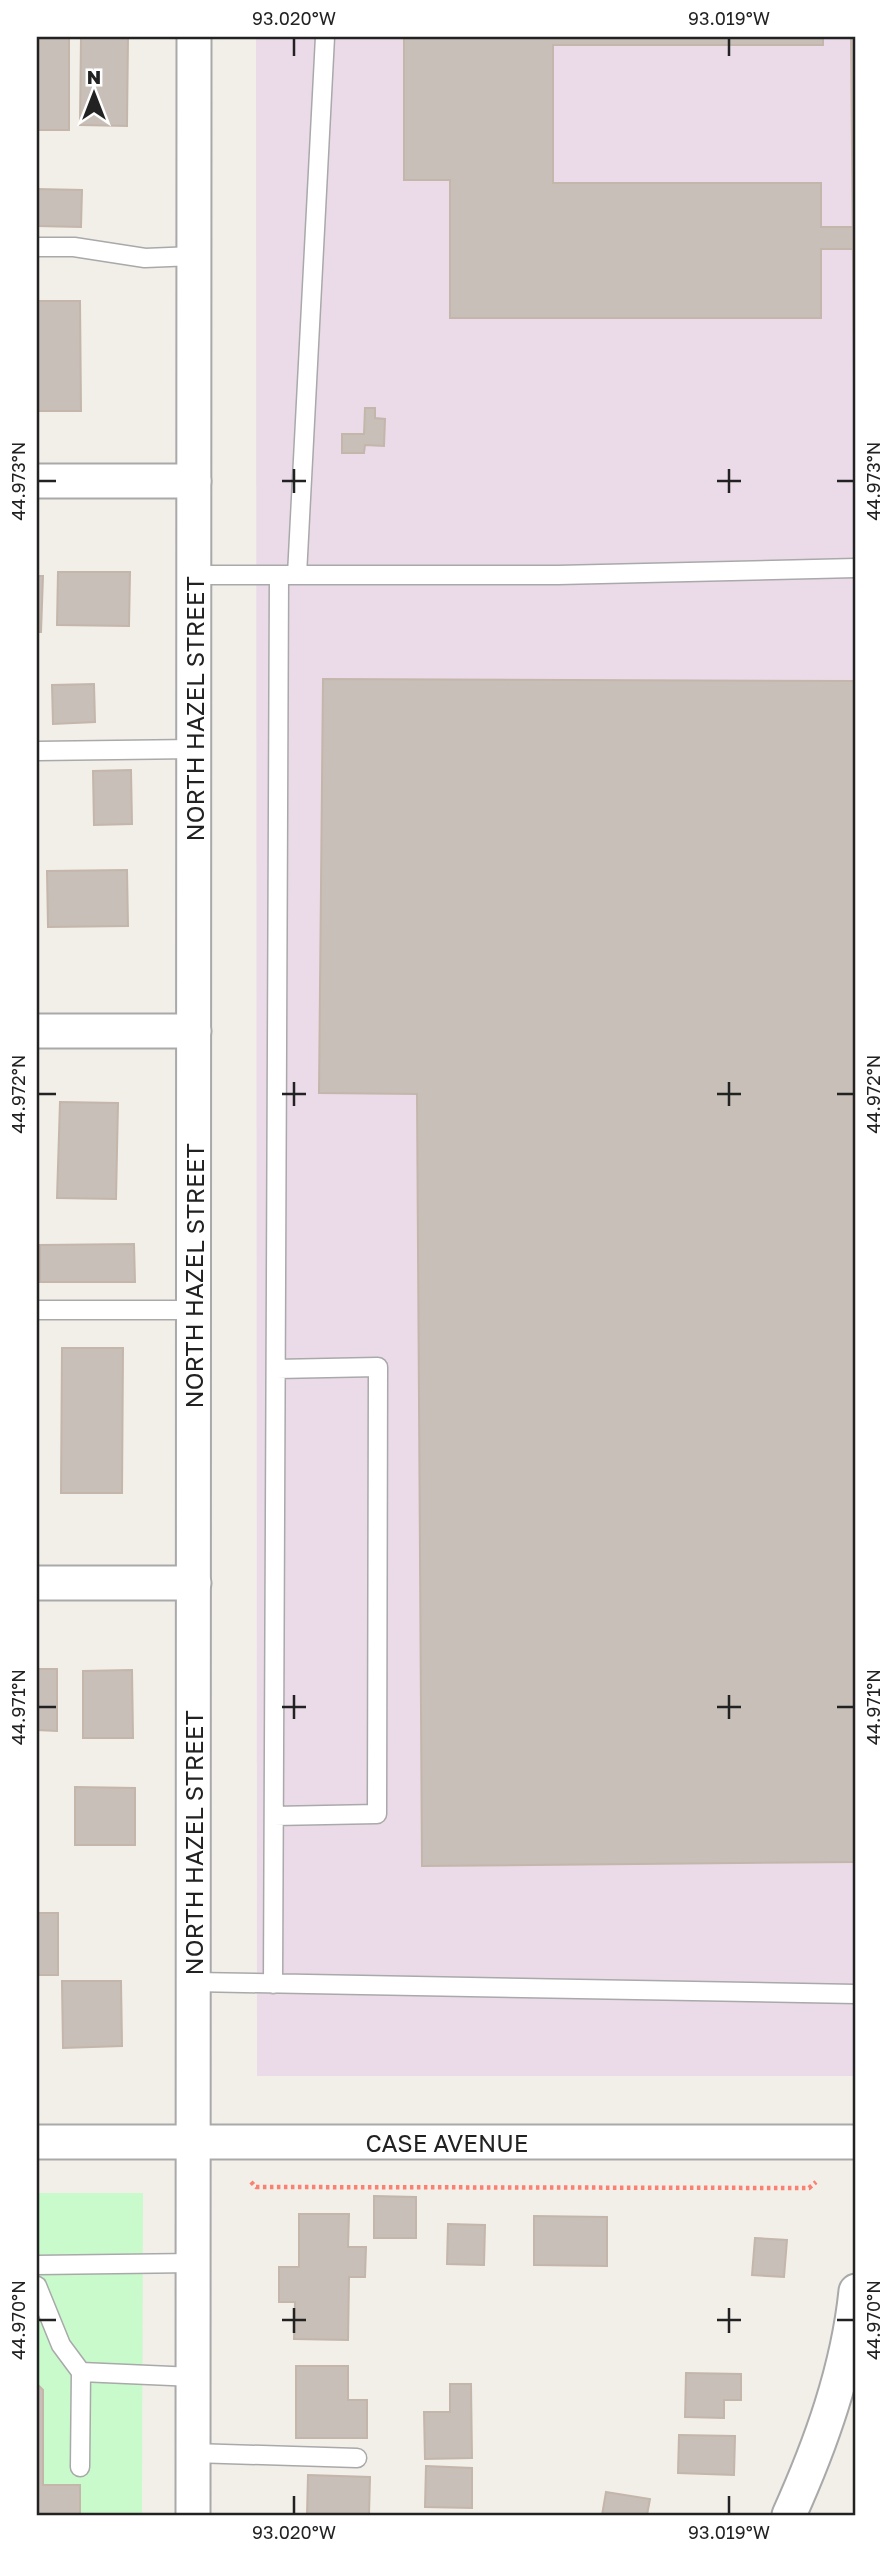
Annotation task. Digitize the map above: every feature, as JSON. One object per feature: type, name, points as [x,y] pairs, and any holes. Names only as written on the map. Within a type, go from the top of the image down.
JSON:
[{"type":"street","name":"NORTH HAZEL STREET","points":[[193,2515],[194,37]]},
{"type":"street","points":[[37,481],[194,481]]},
{"type":"street","points":[[37,1031],[194,1031]]},
{"type":"street","points":[[37,1583],[194,1583]]},
{"type":"street","name":"CASE AVENUE","points":[[37,2142],[856,2142]]},
{"type":"street","points":[[789,2515],[814,2460],[838,2383],[856,2291]]},
{"type":"lane","points":[[273,1984],[276,1369],[288,575],[325,37]]},
{"type":"lane","points":[[37,247],[74,247],[145,258],[194,256]]},
{"type":"lane","points":[[194,575],[558,575],[856,568]]},
{"type":"lane","points":[[37,751],[194,749]]},
{"type":"lane","points":[[37,1310],[194,1310]]},
{"type":"lane","points":[[274,1816],[377,1814],[378,1367],[276,1369]]},
{"type":"lane","points":[[194,1982],[856,1994]]},
{"type":"lane","points":[[37,2265],[194,2263]]},
{"type":"lane","points":[[37,2286],[61,2345],[81,2372],[80,2467]]},
{"type":"lane","points":[[81,2372],[194,2377]]},
{"type":"lane","points":[[193,2453],[357,2458]]},
{"type":"path","points":[[251,2182],[256,2187],[809,2188],[816,2182]]},
{"type":"shaded area","points":[[256,37],[856,37],[856,2076],[257,2076]]},
{"type":"green space","points":[[37,2193],[143,2193],[142,2515],[37,2515]]},
{"type":"building","points":[[37,37],[69,37],[69,130],[37,130]]},
{"type":"building","points":[[81,37],[128,37],[127,126],[80,125]]},
{"type":"building","points":[[404,37],[823,37],[823,45],[553,45],[553,183],[821,183],[821,227],[853,227],[853,249],[821,249],[821,318],[450,318],[450,180],[404,180]]},
{"type":"building","points":[[851,37],[856,37],[856,381],[854,381]]},
{"type":"building","points":[[37,189],[82,190],[81,227],[37,226]]},
{"type":"building","points":[[37,301],[80,301],[81,411],[37,411]]},
{"type":"building","points":[[365,408],[375,408],[375,418],[385,419],[384,446],[365,445],[364,453],[342,453],[342,434],[364,434]]},
{"type":"building","points":[[58,572],[130,572],[129,626],[57,625]]},
{"type":"building","points":[[37,576],[43,576],[41,632],[37,632]]},
{"type":"building","points":[[323,679],[856,681],[856,1862],[422,1866],[417,1094],[319,1093]]},
{"type":"building","points":[[94,684],[95,722],[53,724],[52,685]]},
{"type":"building","points":[[131,770],[132,824],[94,825],[93,771]]},
{"type":"building","points":[[127,870],[128,926],[48,927],[47,871]]},
{"type":"building","points":[[60,1102],[118,1103],[116,1199],[57,1198]]},
{"type":"building","points":[[134,1244],[135,1282],[40,1282],[40,1245]]},
{"type":"building","points":[[62,1348],[123,1348],[122,1493],[61,1493]]},
{"type":"building","points":[[37,1669],[57,1669],[57,1731],[37,1730]]},
{"type":"building","points":[[132,1670],[133,1738],[83,1738],[83,1671]]},
{"type":"building","points":[[75,1787],[135,1788],[135,1845],[75,1845]]},
{"type":"building","points":[[37,1913],[58,1913],[58,1975],[37,1975]]},
{"type":"building","points":[[62,1981],[121,1981],[122,2046],[63,2048]]},
{"type":"building","points":[[374,2196],[416,2197],[416,2238],[374,2238]]},
{"type":"building","points":[[299,2214],[349,2214],[348,2247],[366,2247],[365,2277],[349,2277],[348,2340],[294,2339],[295,2302],[279,2302],[279,2267],[299,2267]]},
{"type":"building","points":[[534,2216],[607,2217],[607,2266],[534,2265]]},
{"type":"building","points":[[448,2224],[485,2225],[484,2265],[447,2264]]},
{"type":"building","points":[[755,2238],[787,2240],[784,2277],[752,2275]]},
{"type":"building","points":[[296,2366],[348,2366],[348,2400],[367,2400],[367,2438],[296,2438]]},
{"type":"building","points":[[686,2373],[741,2374],[741,2400],[724,2400],[724,2418],[685,2417]]},
{"type":"building","points":[[37,2384],[43,2390],[43,2485],[80,2485],[80,2515],[37,2515]]},
{"type":"building","points":[[450,2384],[471,2384],[472,2458],[425,2459],[424,2412],[450,2412]]},
{"type":"building","points":[[679,2435],[735,2436],[734,2475],[678,2473]]},
{"type":"building","points":[[426,2466],[472,2468],[472,2508],[425,2507]]},
{"type":"building","points":[[308,2475],[370,2477],[369,2515],[307,2515]]},
{"type":"building","points":[[606,2492],[650,2499],[647,2515],[602,2515]]}]
